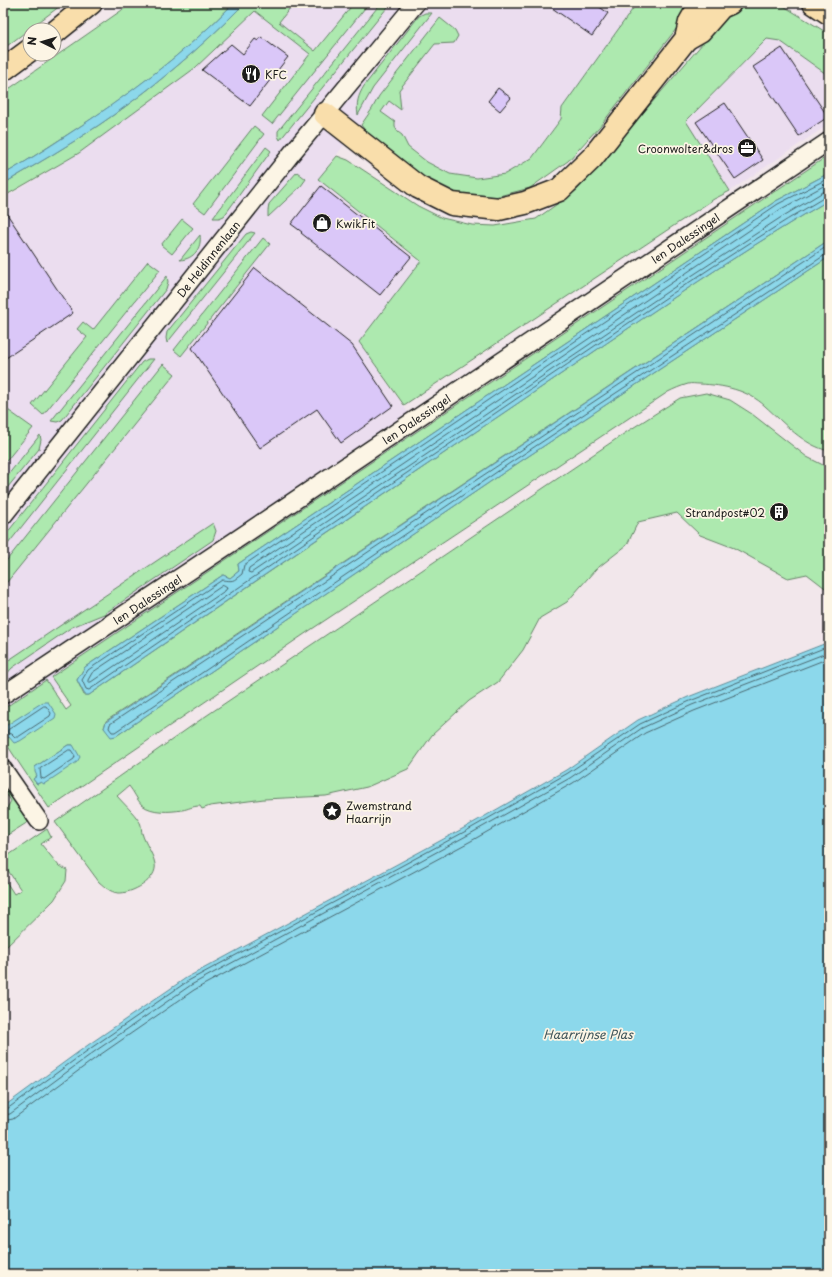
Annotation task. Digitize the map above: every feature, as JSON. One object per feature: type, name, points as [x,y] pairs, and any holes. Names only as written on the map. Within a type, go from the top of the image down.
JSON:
[{"type":"main road","points":[[62,26],[90,3]]},
{"type":"main road","points":[[325,114],[418,187],[452,204],[499,209],[525,203],[559,190],[592,158],[686,38],[690,22],[701,3]]},
{"type":"main road","points":[[686,38],[700,31],[721,7],[730,3]]},
{"type":"main road","points":[[3,70],[22,56]]},
{"type":"street","name":"De Heldinnenlaan","points":[[3,516],[292,153],[416,3]]},
{"type":"street","name":"Ien Dalessingel","points":[[3,695],[829,141]]},
{"type":"street","points":[[3,769],[39,821]]},
{"type":"shaded area","points":[[263,3],[637,3],[562,108],[561,119],[532,158],[505,174],[478,178],[450,174],[427,162],[408,147],[402,135],[372,109],[318,179],[421,262],[359,342],[425,437],[238,564],[3,728],[3,199],[79,153]]},
{"type":"shaded area","points":[[767,39],[780,41],[829,76],[829,124],[730,191],[685,122]]},
{"type":"green space","points":[[3,3],[64,3],[39,22],[22,22],[22,35],[3,49]]},
{"type":"green space","points":[[132,3],[234,3],[176,56],[114,104],[29,160],[3,175],[3,93],[47,62],[62,62],[62,52]]},
{"type":"green space","points":[[245,3],[294,3],[279,22],[315,51],[354,3],[369,3],[272,124],[262,116],[310,54],[255,11],[195,68],[79,153],[3,197],[3,184],[87,133],[138,98],[175,68]]},
{"type":"green space","points":[[381,3],[391,3],[280,140],[278,131]]},
{"type":"green space","points":[[637,3],[692,3],[691,10],[600,126],[568,161],[530,188],[491,198],[459,195],[433,184],[369,136],[361,125],[379,96],[440,18],[455,30],[458,36],[454,43],[435,44],[399,90],[401,110],[389,101],[381,112],[395,122],[395,127],[402,135],[408,147],[427,162],[450,174],[477,178],[505,174],[532,158],[561,119],[562,108]]},
{"type":"green space","points":[[755,4],[782,5],[829,34],[829,76],[780,41],[767,39],[686,121],[730,191],[714,199],[404,405],[359,342],[421,261],[318,179],[337,156],[348,160],[418,206],[442,218],[472,225],[495,226],[536,219],[577,190],[732,11]]},
{"type":"green space","points":[[425,13],[432,13],[373,88],[358,115],[358,100],[364,86],[419,16]]},
{"type":"green space","points":[[254,126],[264,134],[205,213],[193,204]]},
{"type":"green space","points":[[266,147],[271,151],[224,216],[213,218]]},
{"type":"green space","points":[[829,155],[829,173],[776,201],[238,564],[239,571],[230,578],[223,575],[85,667],[77,680],[84,695],[89,695],[680,294],[829,200],[829,240],[106,721],[104,728],[116,736],[512,467],[829,257],[829,451],[802,439],[765,406],[751,396],[735,389],[689,384],[668,392],[309,631],[49,808],[3,739],[3,735],[6,739],[5,731],[3,733],[3,709],[46,680],[66,710],[71,706],[51,677]],"holes":[[[68,745],[73,745],[41,782],[37,784],[33,779],[37,776],[35,767]]]},
{"type":"green space","points":[[297,172],[306,179],[301,186],[268,217],[269,204]]},
{"type":"green space","points":[[182,219],[193,228],[172,254],[161,245]]},
{"type":"green space","points":[[251,232],[255,233],[167,343],[167,332],[246,234]]},
{"type":"green space","points":[[200,235],[200,244],[196,252],[189,258],[180,260]]},
{"type":"green space","points":[[263,238],[270,244],[181,356],[174,350]]},
{"type":"green space","points":[[148,261],[160,270],[43,415],[32,405],[87,337],[77,329],[83,322],[93,330]]},
{"type":"green space","points":[[167,276],[168,282],[166,289],[62,420],[57,422],[51,421]]},
{"type":"green space","points":[[148,359],[154,359],[8,544],[3,541],[3,538],[142,362]]},
{"type":"green space","points":[[163,364],[175,374],[3,587],[3,565]]},
{"type":"green space","points":[[706,393],[730,400],[752,414],[807,457],[829,468],[829,591],[807,574],[788,578],[734,548],[700,535],[677,513],[638,522],[627,545],[595,570],[567,602],[540,618],[523,650],[498,682],[469,701],[432,735],[408,769],[367,787],[326,796],[264,799],[210,806],[202,809],[200,806],[197,806],[184,810],[172,811],[156,811],[146,808],[140,803],[129,786],[117,796],[140,822],[143,837],[154,860],[155,870],[148,880],[142,885],[123,893],[112,892],[99,882],[55,822],[203,718],[628,431],[680,398]]},
{"type":"green space","points":[[5,408],[33,428],[3,465],[3,409]]},
{"type":"green space","points":[[40,435],[41,440],[39,449],[3,493],[3,481]]},
{"type":"green space","points":[[213,523],[216,531],[213,540],[104,614],[72,627],[12,668],[3,678],[3,664]]},
{"type":"green space","points":[[3,783],[28,822],[3,838],[3,811],[7,808],[11,801],[8,796],[3,795]]},
{"type":"green space","points":[[47,829],[51,837],[41,844],[59,866],[67,870],[66,881],[54,900],[3,950],[3,877],[14,894],[21,890],[3,863],[3,859]]},
{"type":"water","points":[[234,3],[245,3],[175,68],[138,98],[87,133],[3,184],[3,175],[59,140],[133,90],[195,40]]},
{"type":"water","points":[[829,173],[829,200],[680,294],[89,695],[85,695],[77,680],[85,667],[223,575],[230,578],[239,571],[238,564],[776,201]]},
{"type":"water","points":[[829,240],[829,257],[512,467],[116,736],[111,737],[104,728],[106,722]]},
{"type":"water","name":"Haarrijnse Plas","points":[[829,642],[829,1274],[3,1274],[3,1107],[88,1045],[186,978],[464,828],[566,770],[638,720],[688,697]]},
{"type":"water","points":[[43,702],[48,702],[56,714],[55,718],[20,741],[14,743],[9,737],[6,739],[3,735],[5,731],[4,727]]},
{"type":"water","points":[[68,745],[73,745],[80,757],[77,762],[44,784],[41,782],[37,784],[33,779],[37,776],[35,767]]},
{"type":"building","points":[[545,3],[594,3],[608,13],[592,36]]},
{"type":"building","points":[[261,37],[288,57],[250,106],[202,70],[231,44],[243,54],[255,39],[258,41]]},
{"type":"building","points":[[782,48],[828,117],[799,136],[753,67]]},
{"type":"building","points":[[498,88],[511,98],[500,111],[488,101]]},
{"type":"building","points":[[725,103],[763,160],[735,179],[696,122]]},
{"type":"building","points":[[321,186],[411,257],[380,295],[291,224]]},
{"type":"building","points":[[3,208],[73,313],[3,360]]},
{"type":"building","points":[[255,268],[352,345],[393,406],[341,443],[317,409],[260,448],[192,348]]},
{"type":"place","name":"KFC","points":[[251,74]]},
{"type":"place","name":"Croonwolter&dros","points":[[747,148]]},
{"type":"place","name":"KwikFit","points":[[322,223]]},
{"type":"place","name":"Strandpost#02","points":[[779,512]]},
{"type":"place","name":"Zwemstrand Haarrijn","points":[[332,811]]}]
